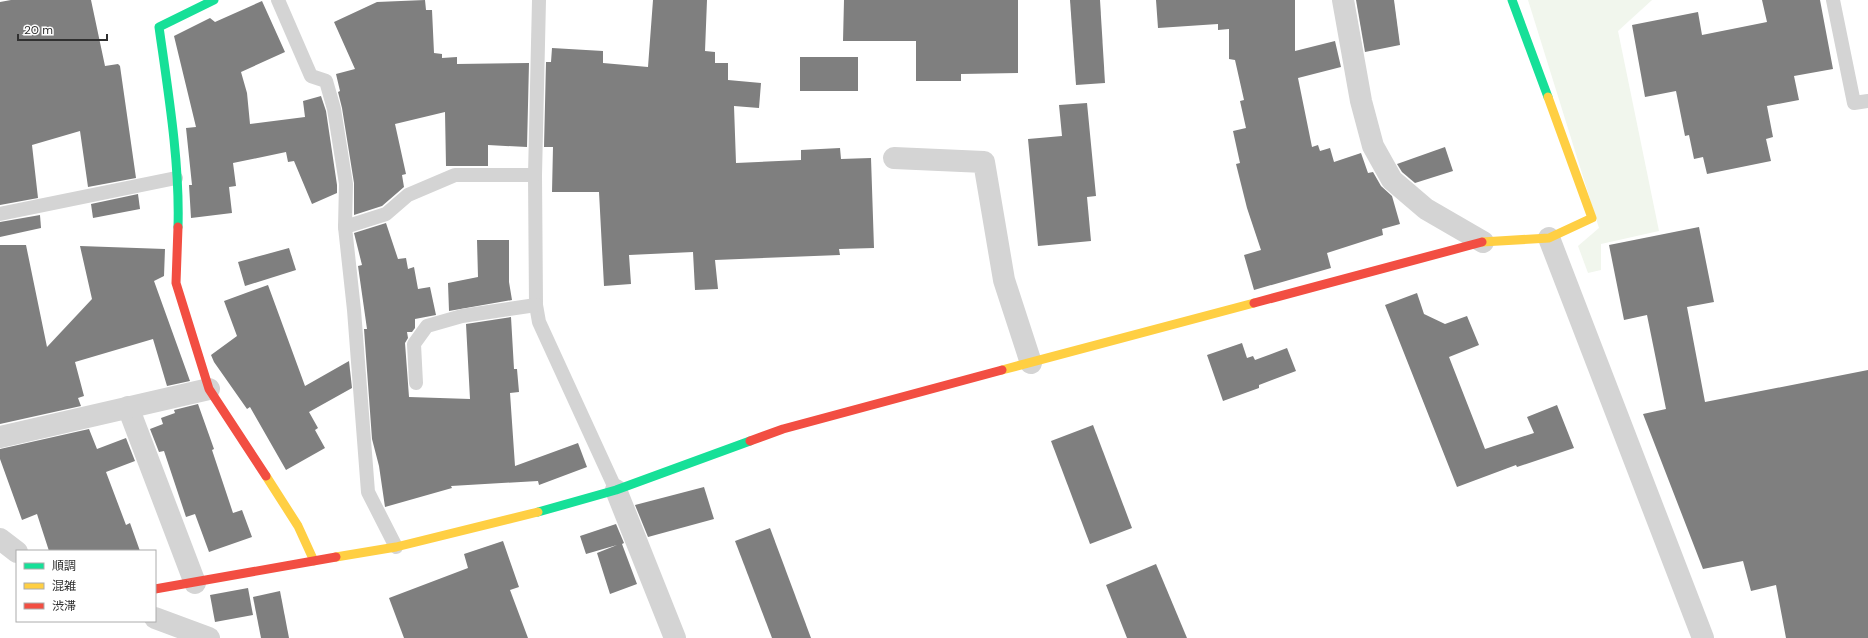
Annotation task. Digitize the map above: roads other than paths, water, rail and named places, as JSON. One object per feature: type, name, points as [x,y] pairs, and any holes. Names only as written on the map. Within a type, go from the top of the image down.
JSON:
[{"type":"street","points":[[214,0],[159,26],[169,98],[176,178],[178,224],[176,283],[209,390],[298,526],[314,561]]},
{"type":"street","points":[[1343,0],[1361,101],[1373,146],[1392,180],[1426,209],[1483,242]]},
{"type":"street","points":[[156,589],[396,547],[529,514],[616,490],[784,429],[1483,242],[1548,238],[1592,218],[1512,0]]},
{"type":"street","points":[[894,158],[984,162],[1004,280],[1030,363]]},
{"type":"street","points":[[1548,238],[1702,638]]},
{"type":"street","points":[[0,437],[209,390]]},
{"type":"street","points":[[128,407],[195,583]]},
{"type":"street","points":[[616,490],[675,638]]},
{"type":"street","points":[[0,538],[16,551]]},
{"type":"street","points":[[156,618],[209,638]]},
{"type":"lane","points":[[278,0],[311,76],[326,81],[334,109],[346,184],[345,227],[354,310],[368,492],[396,547]]},
{"type":"lane","points":[[539,0],[535,175],[536,305],[539,322],[616,490]]},
{"type":"lane","points":[[1833,0],[1854,103],[1868,100]]},
{"type":"lane","points":[[345,227],[386,214],[408,195],[456,175],[535,175]]},
{"type":"lane","points":[[0,214],[176,178]]},
{"type":"lane","points":[[416,383],[414,344],[427,326],[462,316],[536,305]]}]
